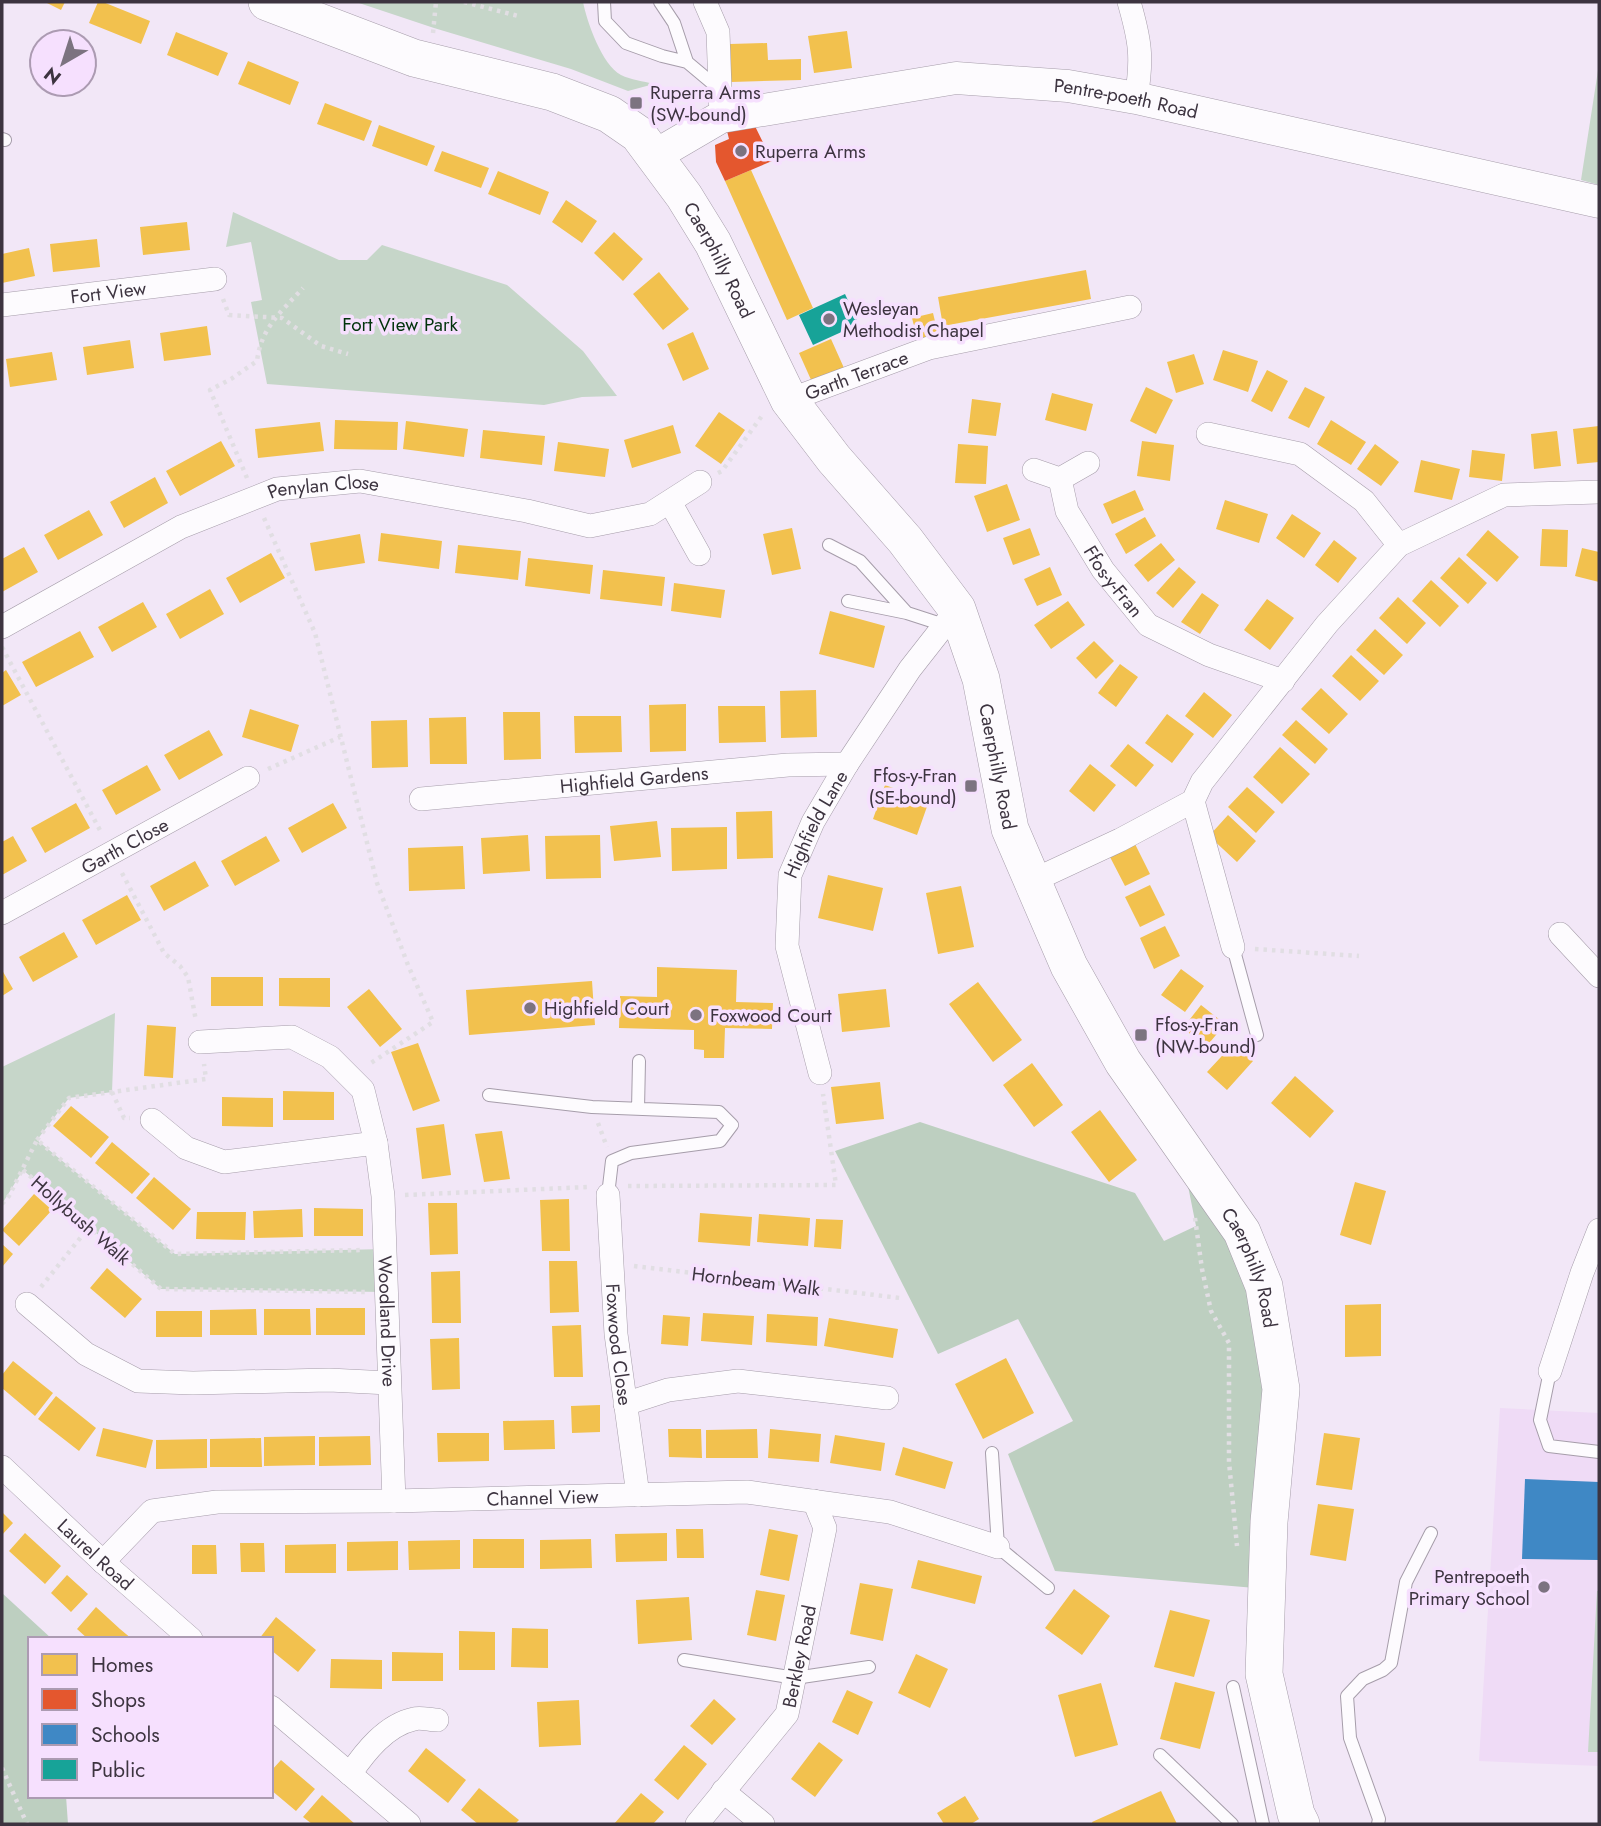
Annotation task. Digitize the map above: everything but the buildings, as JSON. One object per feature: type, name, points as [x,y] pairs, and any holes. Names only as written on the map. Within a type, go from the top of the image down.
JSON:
[{"type":"main road","name":"Caerphilly Road","points":[[267,2],[414,58],[552,92],[609,114],[638,134],[656,155],[713,243],[777,406],[834,459],[905,540],[951,617],[981,679],[1010,829],[1069,965],[1123,1062],[1241,1232],[1264,1286],[1281,1389],[1269,1522],[1264,1674],[1296,1814],[1301,1824]]},
{"type":"street","points":[[705,2],[718,32],[719,102]]},
{"type":"street","points":[[1129,2],[1140,42],[1141,69],[1136,98]]},
{"type":"street","name":"Pentre-poeth Road","points":[[656,155],[719,102],[956,78],[1068,86],[1136,98],[1599,202]]},
{"type":"street","name":"Fort View","points":[[2,305],[215,279]]},
{"type":"street","name":"Garth Terrace","points":[[777,406],[929,348],[1130,307]]},
{"type":"street","points":[[1208,434],[1300,454],[1364,501],[1399,545]]},
{"type":"street","points":[[1034,470],[1060,479],[1088,464]]},
{"type":"street","name":"Ffos-y-Fran","points":[[1060,479],[1067,511],[1103,569],[1148,625],[1209,655],[1283,681]]},
{"type":"street","name":"Penylan Close","points":[[2,627],[181,527],[276,489],[360,481],[527,511],[590,526],[650,514],[700,482]]},
{"type":"street","points":[[1032,881],[1120,840],[1193,801],[1202,782],[1327,624],[1399,545],[1504,495],[1599,492]]},
{"type":"street","points":[[670,502],[699,554]]},
{"type":"street","name":"Highfield Lane","points":[[820,1073],[787,946],[790,875],[813,822],[847,764],[910,669],[951,617]]},
{"type":"street","name":"Highfield Gardens","points":[[421,799],[788,765],[847,764]]},
{"type":"street","name":"Garth Close","points":[[2,913],[248,778]]},
{"type":"street","points":[[1193,801],[1233,947]]},
{"type":"street","points":[[1559,934],[1599,976]]},
{"type":"street","name":"Woodland Drive","points":[[200,1042],[292,1037],[330,1057],[363,1090],[376,1143],[383,1196],[394,1500]]},
{"type":"street","points":[[152,1120],[186,1148],[224,1162],[376,1143]]},
{"type":"street","name":"Foxwood Close","points":[[609,1191],[616,1334],[638,1494]]},
{"type":"street","points":[[1550,1371],[1581,1273],[1599,1230]]},
{"type":"street","points":[[27,1304],[86,1353],[138,1381],[193,1383],[328,1380],[389,1383]]},
{"type":"street","points":[[625,1404],[668,1390],[738,1381],[887,1398]]},
{"type":"street","name":"Laurel Road","points":[[2,1467],[103,1562],[189,1637]]},
{"type":"street","name":"Channel View","points":[[103,1562],[152,1511],[217,1502],[747,1492],[890,1512],[998,1547]]},
{"type":"street","name":"Berkley Road","points":[[697,1824],[787,1714],[825,1528],[814,1501]]},
{"type":"street","points":[[273,1709],[409,1824]]},
{"type":"street","points":[[350,1774],[368,1749],[387,1732],[414,1718],[437,1720]]},
{"type":"street","points":[[723,1791],[763,1824]]},
{"type":"lane","points":[[604,2],[605,21],[626,43],[687,62]]},
{"type":"lane","points":[[660,2],[674,23],[687,62],[719,102]]},
{"type":"lane","points":[[830,545],[860,561],[907,613]]},
{"type":"lane","points":[[848,601],[907,613],[951,617]]},
{"type":"lane","points":[[1233,947],[1257,1035]]},
{"type":"lane","points":[[638,1109],[639,1061]]},
{"type":"lane","points":[[489,1094],[592,1107],[719,1112],[732,1125],[720,1141],[631,1153],[612,1161],[609,1191]]},
{"type":"lane","points":[[1550,1371],[1540,1420],[1549,1446],[1599,1452]]},
{"type":"lane","points":[[992,1453],[998,1547],[1048,1588]]},
{"type":"lane","points":[[1378,1824],[1379,1819],[1350,1738],[1347,1696],[1363,1679],[1383,1670],[1391,1663],[1406,1583],[1431,1533]]},
{"type":"lane","points":[[684,1660],[795,1678],[869,1667]]},
{"type":"lane","points":[[1233,1687],[1263,1824]]},
{"type":"lane","points":[[1160,1755],[1231,1824]]},
{"type":"path","points":[[464,2],[518,16]]},
{"type":"path","points":[[215,279],[229,314],[282,317],[321,346],[348,354]]},
{"type":"path","points":[[303,288],[275,317],[259,343],[257,362],[210,390],[315,633],[377,883],[408,965],[433,1021],[350,1078]]},
{"type":"path","points":[[700,482],[722,471],[777,406]]},
{"type":"path","points":[[2,647],[164,953],[180,966],[188,977],[206,1079],[69,1098],[37,1140]]},
{"type":"path","points":[[248,778],[341,737]]},
{"type":"path","points":[[1233,947],[1359,956]]},
{"type":"path","points":[[383,1196],[836,1185],[820,1073]]},
{"type":"path","points":[[112,1092],[124,1118],[152,1120]]},
{"type":"path","points":[[592,1107],[612,1161]]},
{"type":"path","name":"Hollybush Walk","points":[[385,1249],[175,1254],[37,1140],[23,1170],[161,1289],[386,1292]]},
{"type":"path","points":[[2,1204],[23,1170]]},
{"type":"path","points":[[1194,1213],[1211,1311],[1229,1343],[1229,1462],[1237,1553]]},
{"type":"path","points":[[27,1304],[89,1227]]},
{"type":"path","name":"Hornbeam Walk","points":[[612,1264],[900,1298]]},
{"type":"path","points":[[2,1768],[27,1824]]},
{"type":"shaded area","name":"Pentrepoeth Primary School","points":[[1500,1408],[1599,1413],[1599,1766],[1479,1761]]},
{"type":"green space","points":[[356,2],[583,2],[596,42],[614,70],[625,77],[654,84],[628,91],[571,69]]},
{"type":"green space","points":[[1599,64],[1599,185],[1581,180]]},
{"type":"green space","name":"Fort View Park","points":[[233,212],[339,260],[367,260],[382,245],[507,285],[583,351],[617,396],[582,397],[544,405],[267,384],[251,302],[262,300],[251,242],[226,247]]},
{"type":"green space","points":[[115,1013],[112,1092],[69,1098],[37,1140],[175,1254],[385,1249],[386,1292],[161,1289],[23,1170],[2,1204],[2,1067]]},
{"type":"green space","points":[[920,1122],[1135,1193],[1164,1241],[1196,1226],[1188,1186],[1264,1286],[1267,1589],[1055,1571],[1008,1454],[1073,1421],[1018,1319],[938,1354],[835,1151]]},
{"type":"green space","points":[[1597,1591],[1599,1752],[1588,1752]]},
{"type":"green space","points":[[2,1593],[50,1637],[28,1637],[28,1798],[66,1798],[68,1824],[2,1824]]},
{"type":"place","name":"Ruperra Arms (SW-bound)","points":[[636,103]]},
{"type":"place","name":"Ruperra Arms","points":[[741,151]]},
{"type":"place","name":"Wesleyan Methodist Chapel","points":[[829,319]]},
{"type":"place","name":"Ffos-y-Fran (SE-bound)","points":[[971,786]]},
{"type":"place","name":"Highfield Court","points":[[530,1008]]},
{"type":"place","name":"Foxwood Court","points":[[696,1015]]},
{"type":"place","name":"Ffos-y-Fran (NW-bound)","points":[[1141,1035]]},
{"type":"place","name":"Pentrepoeth Primary School","points":[[1544,1587]]}]
